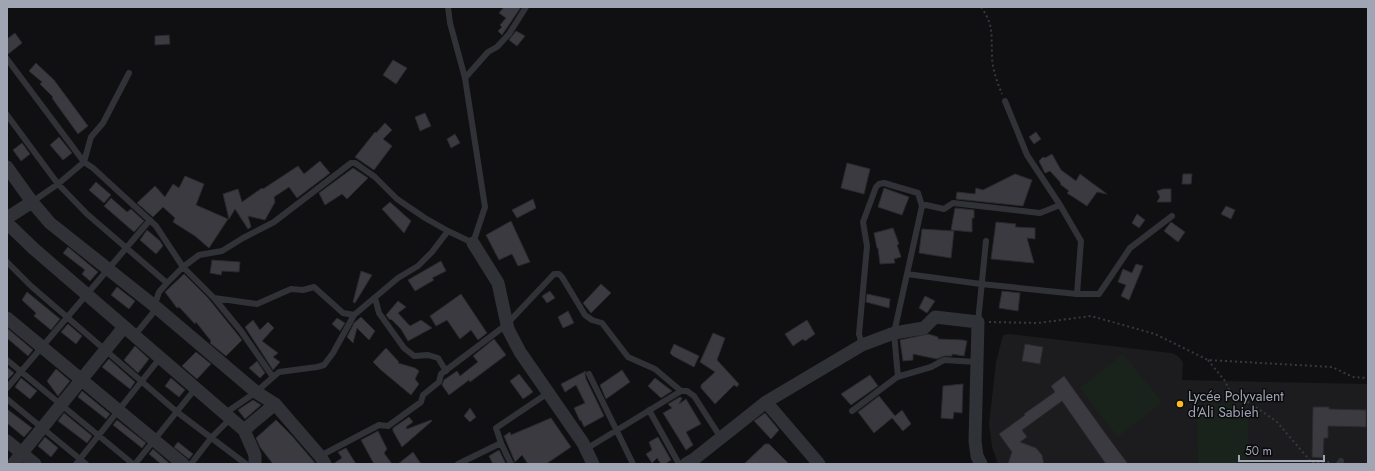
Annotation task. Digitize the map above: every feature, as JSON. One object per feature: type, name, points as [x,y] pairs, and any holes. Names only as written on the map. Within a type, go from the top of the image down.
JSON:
[{"type":"street","points":[[7,167],[32,202],[50,223],[157,308],[256,392],[275,404],[323,460]]},
{"type":"street","points":[[7,218],[32,202]]},
{"type":"street","points":[[7,223],[86,295],[244,430],[255,455],[256,464]]},
{"type":"street","points":[[473,243],[498,283],[506,324],[520,352],[583,443],[593,464]]},
{"type":"street","points":[[686,464],[766,402],[862,345],[894,333],[924,328],[935,317],[978,322],[975,441],[981,464]]},
{"type":"street","points":[[7,318],[184,464]]},
{"type":"street","points":[[13,464],[124,327]]},
{"type":"street","points":[[766,402],[819,464]]},
{"type":"street","points":[[244,430],[275,404]]},
{"type":"street","points":[[7,441],[35,464]]},
{"type":"lane","points":[[134,336],[157,308],[156,301],[158,295],[183,266],[199,255],[222,251],[274,222],[351,163],[355,164],[375,178],[397,199],[425,218],[473,243],[485,206],[465,78],[450,23],[448,7]]},
{"type":"lane","points":[[465,78],[488,52],[497,47],[509,34],[526,7]]},
{"type":"lane","points":[[7,60],[84,162],[93,168],[156,226],[183,266],[214,298],[241,331],[273,377]]},
{"type":"lane","points":[[32,202],[58,184],[84,162],[91,138],[103,123],[129,73]]},
{"type":"lane","points":[[1005,101],[1027,155],[1060,205],[1081,241],[1077,294]]},
{"type":"lane","points":[[7,115],[58,184],[87,214],[167,283]]},
{"type":"lane","points":[[862,345],[859,334],[867,246],[862,222],[876,187],[879,184],[884,183],[918,193],[922,206],[894,333],[898,377]]},
{"type":"lane","points":[[922,206],[926,205],[944,209],[953,203],[1040,213],[1060,205]]},
{"type":"lane","points":[[907,274],[981,284],[1077,294],[1099,294],[1130,248],[1172,216]]},
{"type":"lane","points":[[7,388],[150,220]]},
{"type":"lane","points":[[191,464],[227,417],[279,372],[317,368],[324,364],[333,353],[354,315],[398,278],[418,266],[432,252],[448,231]]},
{"type":"lane","points":[[978,322],[986,241]]},
{"type":"lane","points":[[7,262],[67,318],[142,381],[176,412],[246,464]]},
{"type":"lane","points":[[323,460],[379,426],[388,426],[421,402],[423,395],[439,382],[442,374],[446,370],[506,324],[554,274],[559,274],[562,277],[585,315],[592,320],[602,323],[628,357],[655,370],[681,391]]},
{"type":"lane","points":[[214,298],[257,304],[291,289],[303,290],[314,287],[343,313],[354,315]]},
{"type":"lane","points":[[375,298],[379,313],[404,348],[414,356],[428,355],[438,358],[446,370]]},
{"type":"lane","points":[[78,461],[160,358]]},
{"type":"lane","points":[[7,360],[134,464],[195,389]]},
{"type":"lane","points":[[852,411],[898,377],[931,367],[944,360],[976,362]]},
{"type":"lane","points":[[589,374],[634,464]]},
{"type":"lane","points":[[586,448],[681,391],[687,391],[694,396],[721,438]]},
{"type":"lane","points":[[511,464],[496,428],[548,393]]},
{"type":"lane","points":[[7,399],[78,461],[86,464]]},
{"type":"lane","points":[[649,410],[679,464]]},
{"type":"lane","points":[[458,464],[501,443]]},
{"type":"path","points":[[981,7],[991,24],[992,55],[995,73],[1005,101]]},
{"type":"path","points":[[978,322],[1038,323],[1091,316],[1155,334],[1208,360],[1332,367],[1353,377],[1368,378]]},
{"type":"path","points":[[1208,360],[1225,381],[1232,396],[1250,403],[1277,422],[1312,463],[1340,463]]},
{"type":"shaded area","name":"Lycée Polyvalent d'Ali Sabieh","points":[[1010,334],[1171,353],[1178,356],[1183,362],[1182,380],[1368,384],[1368,464],[998,464],[992,447],[989,424],[996,362],[1003,335]]},
{"type":"shaded area","points":[[1123,354],[1162,402],[1118,437],[1080,388]]},
{"type":"shaded area","points":[[1197,403],[1248,403],[1249,464],[1198,464]]},
{"type":"building","points":[[504,7],[521,7],[502,35],[498,31],[502,27],[500,25],[506,18],[499,13]]},
{"type":"building","points":[[516,31],[525,36],[517,46],[509,40]]},
{"type":"building","points":[[15,33],[22,43],[7,55],[7,39]]},
{"type":"building","points":[[169,35],[170,44],[155,45],[155,36]]},
{"type":"building","points":[[393,60],[407,68],[396,84],[383,75]]},
{"type":"building","points":[[36,63],[54,80],[88,126],[78,134],[52,98],[53,97],[40,84],[42,82],[29,71]]},
{"type":"building","points":[[425,113],[431,126],[420,131],[415,117]]},
{"type":"building","points":[[385,123],[392,130],[383,139],[392,146],[374,170],[355,157],[375,132],[376,133]]},
{"type":"building","points":[[1036,132],[1041,139],[1034,144],[1029,137]]},
{"type":"building","points":[[455,134],[460,143],[451,148],[447,139]]},
{"type":"building","points":[[59,137],[72,153],[63,160],[50,145]]},
{"type":"building","points":[[22,143],[30,154],[21,161],[13,150]]},
{"type":"building","points":[[1052,154],[1061,170],[1076,181],[1080,174],[1107,194],[1097,192],[1087,206],[1067,193],[1069,191],[1060,184],[1061,183],[1050,171],[1045,173],[1039,161],[1043,157],[1045,158]]},
{"type":"building","points":[[320,161],[330,173],[297,198],[289,187],[274,197],[275,202],[265,220],[248,216],[251,227],[248,229],[235,209],[229,219],[223,194],[238,189],[242,202],[298,166],[304,174]]},
{"type":"building","points":[[847,163],[870,169],[864,194],[841,188]]},
{"type":"building","points":[[353,168],[368,178],[347,199],[342,194],[325,205],[319,193]]},
{"type":"building","points":[[1015,174],[1032,180],[1023,206],[956,199],[957,192],[975,194],[976,188],[983,190]]},
{"type":"building","points":[[1183,174],[1192,174],[1191,184],[1182,184]]},
{"type":"building","points":[[185,176],[204,184],[196,205],[228,219],[209,248],[195,236],[173,222],[175,218],[163,207],[153,217],[137,203],[155,186],[165,197],[173,184],[179,188]]},
{"type":"building","points":[[96,182],[111,195],[104,203],[89,190]]},
{"type":"building","points":[[884,188],[909,197],[902,215],[878,207]]},
{"type":"building","points":[[1171,189],[1171,202],[1157,202],[1160,197],[1157,191]]},
{"type":"building","points":[[111,198],[127,212],[131,209],[144,221],[134,232],[104,206]]},
{"type":"building","points":[[533,199],[536,208],[517,218],[512,210]]},
{"type":"building","points":[[390,202],[411,221],[404,233],[382,209]]},
{"type":"building","points":[[1226,206],[1235,210],[1231,219],[1221,214]]},
{"type":"building","points":[[955,208],[974,210],[974,218],[972,218],[972,232],[951,230]]},
{"type":"building","points":[[1137,214],[1145,220],[1139,228],[1132,223]]},
{"type":"building","points":[[511,221],[530,262],[518,266],[512,254],[499,260],[486,235]]},
{"type":"building","points":[[996,222],[1016,224],[1015,227],[1035,228],[1035,239],[1027,238],[1034,263],[991,259]]},
{"type":"building","points":[[1171,222],[1185,232],[1178,242],[1164,231]]},
{"type":"building","points":[[893,228],[899,244],[897,245],[901,257],[894,259],[895,263],[880,264],[874,233]]},
{"type":"building","points":[[922,229],[954,231],[951,258],[919,253]]},
{"type":"building","points":[[147,230],[160,241],[163,246],[156,254],[140,240]]},
{"type":"building","points":[[68,247],[98,272],[90,281],[82,274],[85,270],[63,253]]},
{"type":"building","points":[[212,260],[240,262],[239,272],[222,271],[221,275],[210,273]]},
{"type":"building","points":[[441,261],[446,271],[432,278],[434,280],[415,291],[408,280]]},
{"type":"building","points":[[1136,264],[1143,266],[1129,300],[1121,296],[1126,285],[1118,282],[1123,269],[1132,273]]},
{"type":"building","points":[[361,271],[372,275],[355,303],[353,302]]},
{"type":"building","points":[[184,274],[208,298],[242,340],[226,356],[210,343],[211,341],[196,322],[195,324],[179,307],[177,308],[165,292]]},
{"type":"building","points":[[601,284],[611,293],[591,313],[583,303]]},
{"type":"building","points":[[117,287],[135,301],[129,309],[111,295]]},
{"type":"building","points":[[550,291],[555,298],[547,303],[542,296]]},
{"type":"building","points":[[1002,291],[1020,293],[1018,311],[999,308]]},
{"type":"building","points":[[27,292],[60,319],[51,330],[34,316],[36,313],[22,300]]},
{"type":"building","points":[[461,294],[487,333],[478,340],[471,330],[460,339],[447,320],[436,326],[430,316]]},
{"type":"building","points":[[867,294],[890,299],[889,308],[866,302]]},
{"type":"building","points":[[925,296],[935,301],[927,313],[919,308]]},
{"type":"building","points":[[398,301],[406,307],[398,313],[410,326],[421,320],[432,328],[408,341],[401,329],[386,315]]},
{"type":"building","points":[[568,311],[574,323],[563,328],[558,317]]},
{"type":"building","points":[[361,317],[375,331],[369,340],[357,328],[353,343],[347,337],[354,323]]},
{"type":"building","points":[[337,318],[345,323],[340,331],[332,324]]},
{"type":"building","points":[[253,320],[260,330],[268,322],[274,328],[262,341],[278,353],[273,357],[280,362],[273,370],[245,327]]},
{"type":"building","points":[[807,320],[815,334],[805,341],[803,339],[793,346],[785,334]]},
{"type":"building","points":[[68,324],[82,336],[76,344],[61,332]]},
{"type":"building","points":[[7,328],[33,350],[28,356],[7,338]]},
{"type":"building","points":[[713,333],[725,338],[717,360],[739,384],[737,387],[734,385],[715,404],[701,388],[701,385],[715,372],[700,362]]},
{"type":"building","points":[[928,334],[938,337],[938,339],[967,341],[964,356],[952,354],[952,356],[944,356],[937,359],[913,354],[913,360],[903,361],[900,340]]},
{"type":"building","points":[[494,339],[506,355],[470,382],[469,380],[449,395],[442,385],[444,380],[457,371],[460,376],[478,362],[473,356]]},
{"type":"building","points":[[674,344],[699,356],[694,367],[670,353]]},
{"type":"building","points":[[1025,344],[1043,347],[1040,364],[1022,361]]},
{"type":"building","points":[[135,346],[149,359],[138,373],[124,360]]},
{"type":"building","points":[[386,348],[399,362],[398,363],[415,368],[419,371],[415,379],[419,384],[411,395],[373,362]]},
{"type":"building","points":[[196,352],[211,364],[197,379],[182,366]]},
{"type":"building","points":[[109,359],[135,382],[130,389],[102,367]]},
{"type":"building","points":[[257,361],[265,373],[260,378],[249,368]]},
{"type":"building","points":[[7,367],[14,373],[7,380]]},
{"type":"building","points":[[56,369],[70,381],[58,396],[47,381]]},
{"type":"building","points":[[622,370],[630,382],[606,399],[600,385]]},
{"type":"building","points":[[586,371],[586,379],[604,416],[584,427],[574,408],[585,403],[576,385],[565,392],[561,384]]},
{"type":"building","points":[[519,374],[533,392],[523,399],[510,381]]},
{"type":"building","points":[[870,375],[878,386],[851,405],[841,394]]},
{"type":"building","points":[[1064,376],[1128,464],[1106,464],[1062,401],[1022,430],[1027,437],[1020,442],[1036,448],[1042,455],[1044,464],[1008,464],[1012,452],[999,434],[1055,392],[1051,386]]},
{"type":"building","points":[[21,378],[37,391],[30,399],[15,387]]},
{"type":"building","points":[[171,378],[185,390],[179,397],[165,386]]},
{"type":"building","points":[[655,378],[672,391],[661,398],[648,386]]},
{"type":"building","points":[[963,384],[962,413],[954,412],[953,419],[941,418],[943,386]]},
{"type":"building","points":[[82,391],[110,414],[106,419],[78,397]]},
{"type":"building","points":[[879,396],[895,416],[902,410],[911,424],[903,431],[892,418],[874,433],[858,412]]},
{"type":"building","points":[[680,397],[682,398],[679,404],[686,399],[701,424],[686,432],[693,445],[686,450],[663,413],[672,408],[668,404]]},
{"type":"building","points":[[253,400],[261,405],[245,419],[238,410]]},
{"type":"building","points":[[1313,407],[1366,410],[1366,427],[1328,426],[1328,438],[1324,438],[1323,458],[1312,457]]},
{"type":"building","points":[[470,408],[476,417],[470,422],[464,416]]},
{"type":"building","points":[[7,409],[32,428],[24,437],[7,423]]},
{"type":"building","points":[[64,413],[92,436],[87,443],[58,421]]},
{"type":"building","points":[[765,413],[779,430],[771,439],[754,421]]},
{"type":"building","points":[[409,417],[413,422],[406,427],[407,429],[431,420],[432,421],[402,447],[393,431],[393,428]]},
{"type":"building","points":[[551,418],[571,447],[546,464],[528,464],[522,455],[515,462],[504,436],[510,432],[511,435]]},
{"type":"building","points":[[117,420],[146,443],[142,448],[113,425]]},
{"type":"building","points":[[276,420],[316,464],[273,464],[260,447],[256,438]]},
{"type":"building","points":[[378,431],[387,449],[384,453],[392,464],[374,464],[361,440]]},
{"type":"building","points":[[45,437],[58,448],[51,457],[38,446]]},
{"type":"building","points":[[658,437],[671,460],[665,464],[661,464],[657,458],[652,463],[646,454],[652,450],[649,442]]},
{"type":"building","points":[[178,442],[193,454],[189,459],[174,447]]},
{"type":"building","points":[[765,444],[769,444],[789,464],[744,464]]},
{"type":"building","points":[[346,448],[356,464],[333,464],[342,458],[338,452]]},
{"type":"building","points":[[153,449],[170,464],[161,464],[149,454]]},
{"type":"building","points":[[499,450],[506,464],[493,464],[489,456]]},
{"type":"building","points":[[413,452],[421,464],[398,464]]},
{"type":"place","name":"Lycée Polyvalent d'Ali Sabieh","points":[[1180,404]]}]
